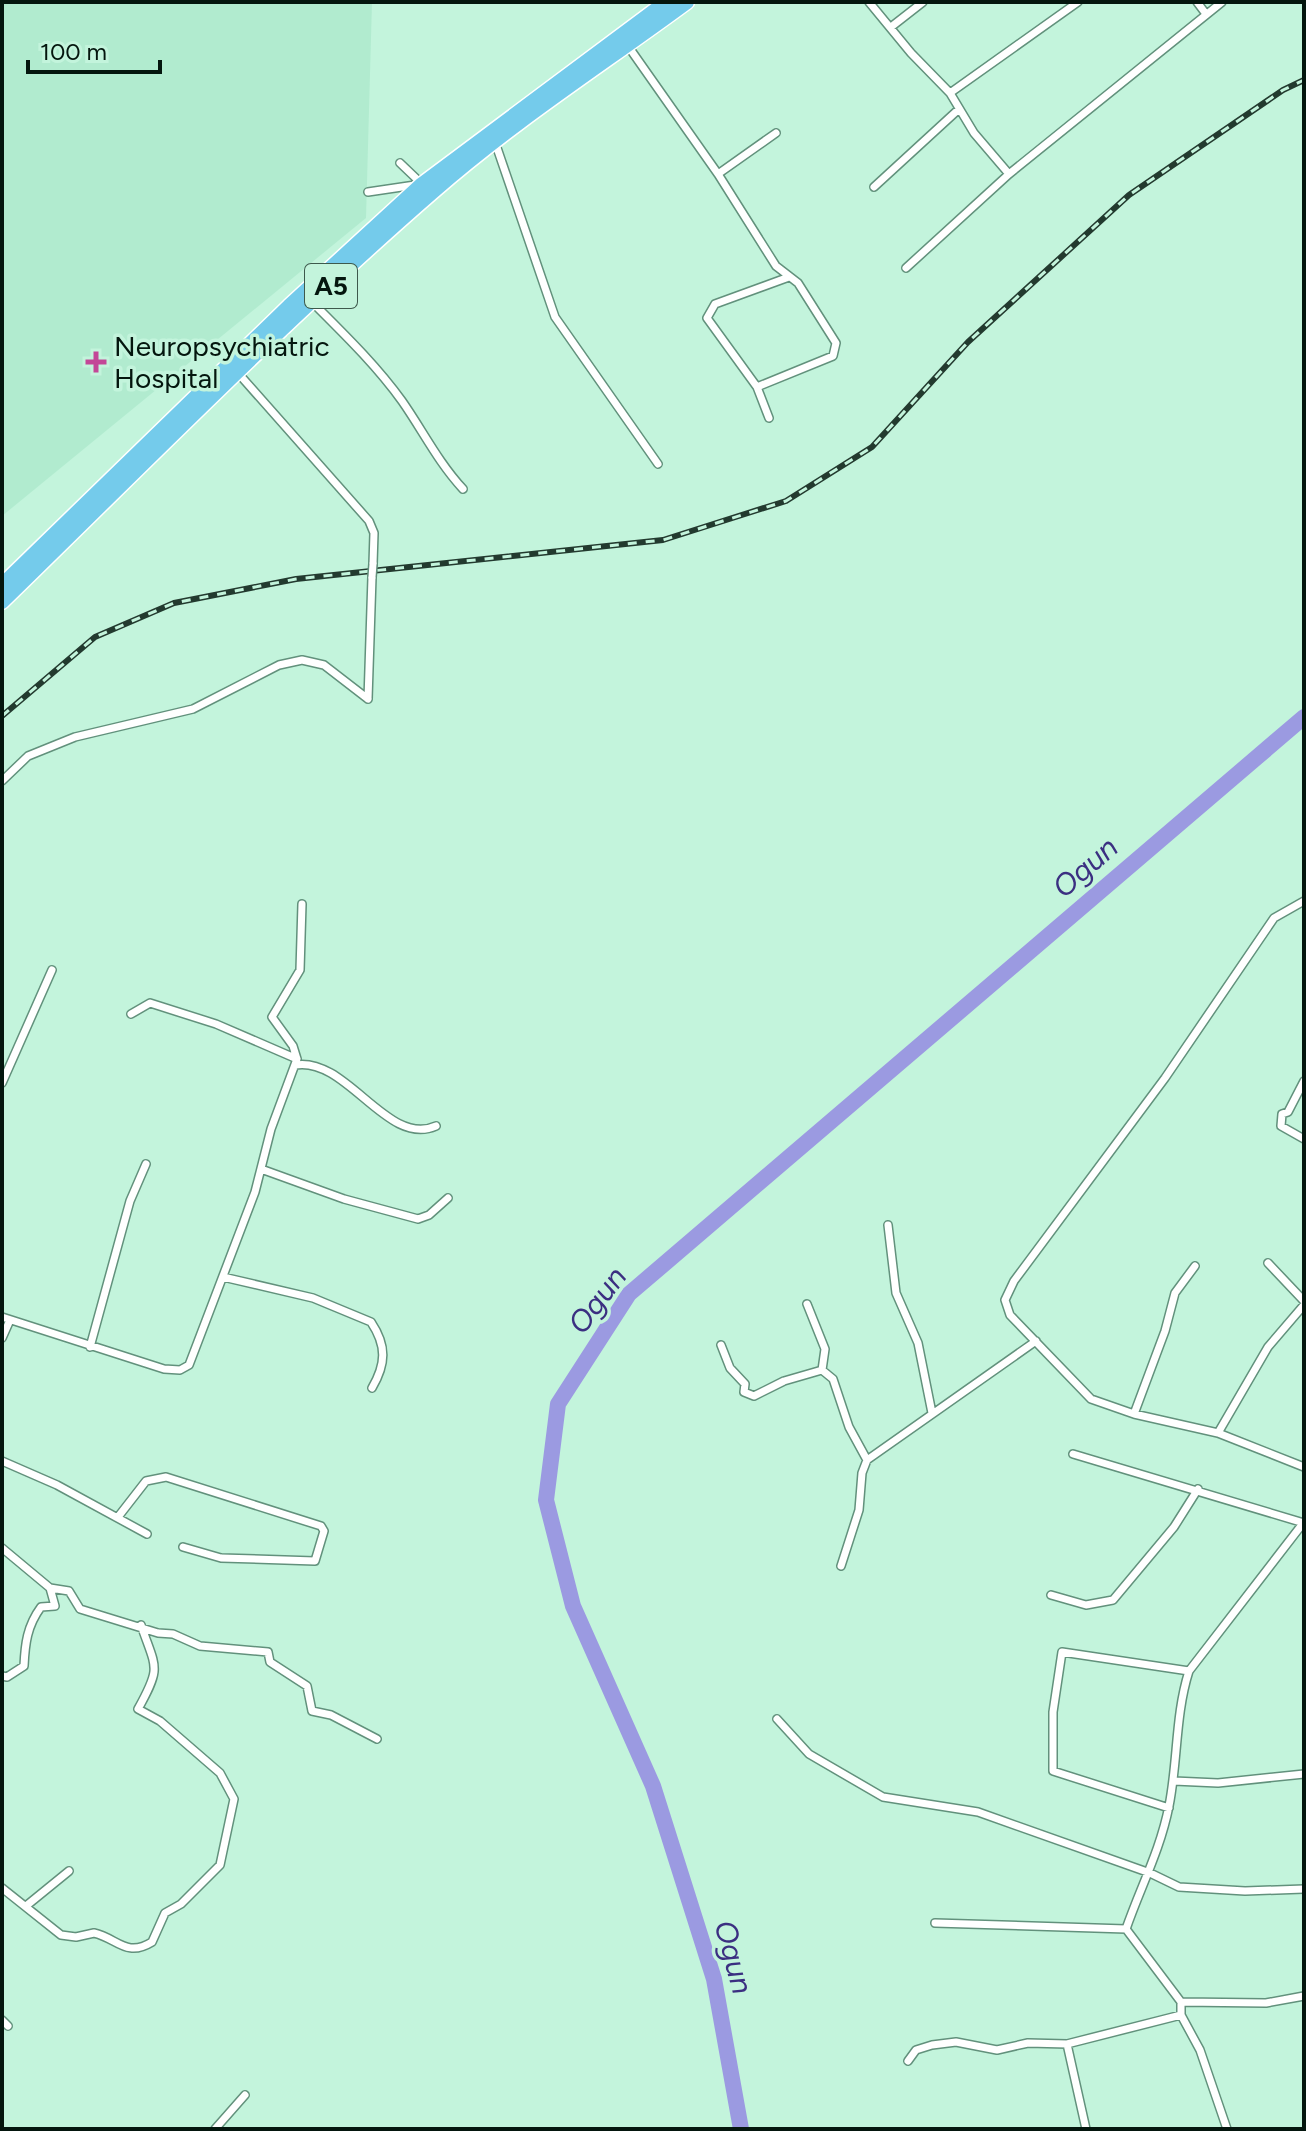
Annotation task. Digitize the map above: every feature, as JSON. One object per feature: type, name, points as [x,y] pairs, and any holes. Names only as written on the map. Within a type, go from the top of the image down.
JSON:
[{"type":"highway","name":"A5","points":[[2,585],[289,306],[422,184],[666,2]]},
{"type":"highway","name":"A5","points":[[2,602],[238,373],[437,188],[687,2]]},
{"type":"street","points":[[869,2],[911,53],[950,93],[1009,174]]},
{"type":"street","points":[[891,27],[923,2]]},
{"type":"street","points":[[950,93],[1078,2]]},
{"type":"street","points":[[1197,2],[1206,14]]},
{"type":"street","points":[[906,268],[1009,174],[1222,2]]},
{"type":"street","points":[[628,46],[718,174],[776,266],[798,283],[836,343],[833,356],[757,387]]},
{"type":"street","points":[[874,187],[959,109]]},
{"type":"street","points":[[718,174],[776,133]]},
{"type":"street","points":[[495,142],[555,317],[658,464]]},
{"type":"street","points":[[400,163],[422,184]]},
{"type":"street","points":[[368,192],[422,184]]},
{"type":"street","points":[[769,418],[757,387],[710,325],[709,310],[715,304],[789,277]]},
{"type":"street","points":[[313,303],[375,367],[401,400],[443,468],[463,489]]},
{"type":"street","points":[[2,781],[28,756],[75,737],[193,709],[279,665],[302,660],[324,665],[368,699],[374,533],[369,521],[238,373]]},
{"type":"street","points":[[1304,901],[1274,918],[1165,1078],[1014,1281],[1005,1300],[1006,1308],[1091,1399],[1134,1414],[1218,1433],[1304,1467]]},
{"type":"street","points":[[2,1338],[6,1319],[164,1369],[180,1370],[189,1365],[223,1277],[296,1062],[293,1046],[272,1017],[300,970],[302,904]]},
{"type":"street","points":[[2,1083],[52,970]]},
{"type":"street","points":[[131,1014],[150,1003],[216,1024],[349,1085],[405,1128],[425,1131],[436,1126]]},
{"type":"street","points":[[1304,1081],[1288,1112],[1282,1114],[1281,1126],[1304,1139]]},
{"type":"street","points":[[90,1347],[130,1201],[146,1164]]},
{"type":"street","points":[[261,1169],[344,1199],[418,1219],[429,1215],[448,1198]]},
{"type":"street","points":[[888,1225],[896,1293],[918,1343],[932,1413]]},
{"type":"street","points":[[1218,1433],[1268,1347],[1304,1303],[1268,1263]]},
{"type":"street","points":[[1134,1414],[1165,1331],[1175,1293],[1195,1266]]},
{"type":"street","points":[[223,1277],[313,1298],[371,1322],[383,1346],[384,1360],[372,1388]]},
{"type":"street","points":[[807,1304],[825,1349],[822,1370]]},
{"type":"street","points":[[841,1566],[859,1510],[862,1473],[867,1460],[1036,1341]]},
{"type":"street","points":[[721,1345],[730,1368],[745,1384],[744,1392],[754,1396],[784,1381],[822,1370]]},
{"type":"street","points":[[822,1370],[833,1379],[849,1427],[867,1460]]},
{"type":"street","points":[[1073,1454],[1304,1523],[1189,1671],[1181,1695],[1169,1808],[1150,1873],[1126,1929]]},
{"type":"street","points":[[2,1461],[147,1534]]},
{"type":"street","points":[[118,1517],[146,1481],[166,1477],[321,1526],[324,1531],[315,1561],[221,1558],[183,1547]]},
{"type":"street","points":[[1051,1595],[1086,1605],[1113,1600],[1174,1527],[1198,1489]]},
{"type":"street","points":[[2,1548],[9,1550],[50,1588],[55,1606],[41,1607],[35,1616],[26,1636],[24,1666],[7,1677],[2,1676]]},
{"type":"street","points":[[50,1588],[69,1591],[80,1609],[141,1625],[200,1646],[268,1652],[270,1662],[307,1686],[312,1711],[331,1715],[377,1739]]},
{"type":"street","points":[[2,1888],[61,1935],[76,1937],[94,1933],[124,1949],[138,1948],[152,1942],[165,1913],[205,1880],[224,1857],[232,1793],[220,1773],[206,1759],[160,1721],[138,1709],[157,1672],[152,1649],[141,1625]]},
{"type":"street","points":[[1169,1808],[1053,1771],[1053,1712],[1062,1652],[1189,1671]]},
{"type":"street","points":[[777,1719],[809,1754],[883,1797],[978,1812],[1150,1873],[1179,1887],[1245,1891],[1304,1889]]},
{"type":"street","points":[[1174,1781],[1218,1783],[1304,1774]]},
{"type":"street","points":[[26,1906],[69,1871]]},
{"type":"street","points":[[935,1923],[1126,1929]]},
{"type":"street","points":[[1126,1929],[1181,2002],[1181,2015],[1200,2050],[1227,2129]]},
{"type":"street","points":[[1181,2002],[1266,2003],[1304,1996]]},
{"type":"street","points":[[908,2061],[916,2050],[956,2042],[997,2050],[1028,2043],[1067,2044],[1181,2015]]},
{"type":"street","points":[[1067,2044],[1086,2129]]},
{"type":"street","points":[[215,2129],[245,2095]]},
{"type":"shaded area","name":"Neuropsychiatric Hospital","points":[[2,2],[372,2],[366,218],[2,516]]},
{"type":"waterway","name":"Ogun","points":[[741,2129],[714,1979],[653,1786],[573,1606],[546,1500],[558,1404],[629,1294],[1304,717]]},
{"type":"railway","points":[[2,716],[95,637],[174,603],[296,579],[663,540],[786,501],[872,447],[968,342],[1129,195],[1283,90],[1304,80]]},
{"type":"place","name":"Neuropsychiatric Hospital","points":[[96,362]]}]
